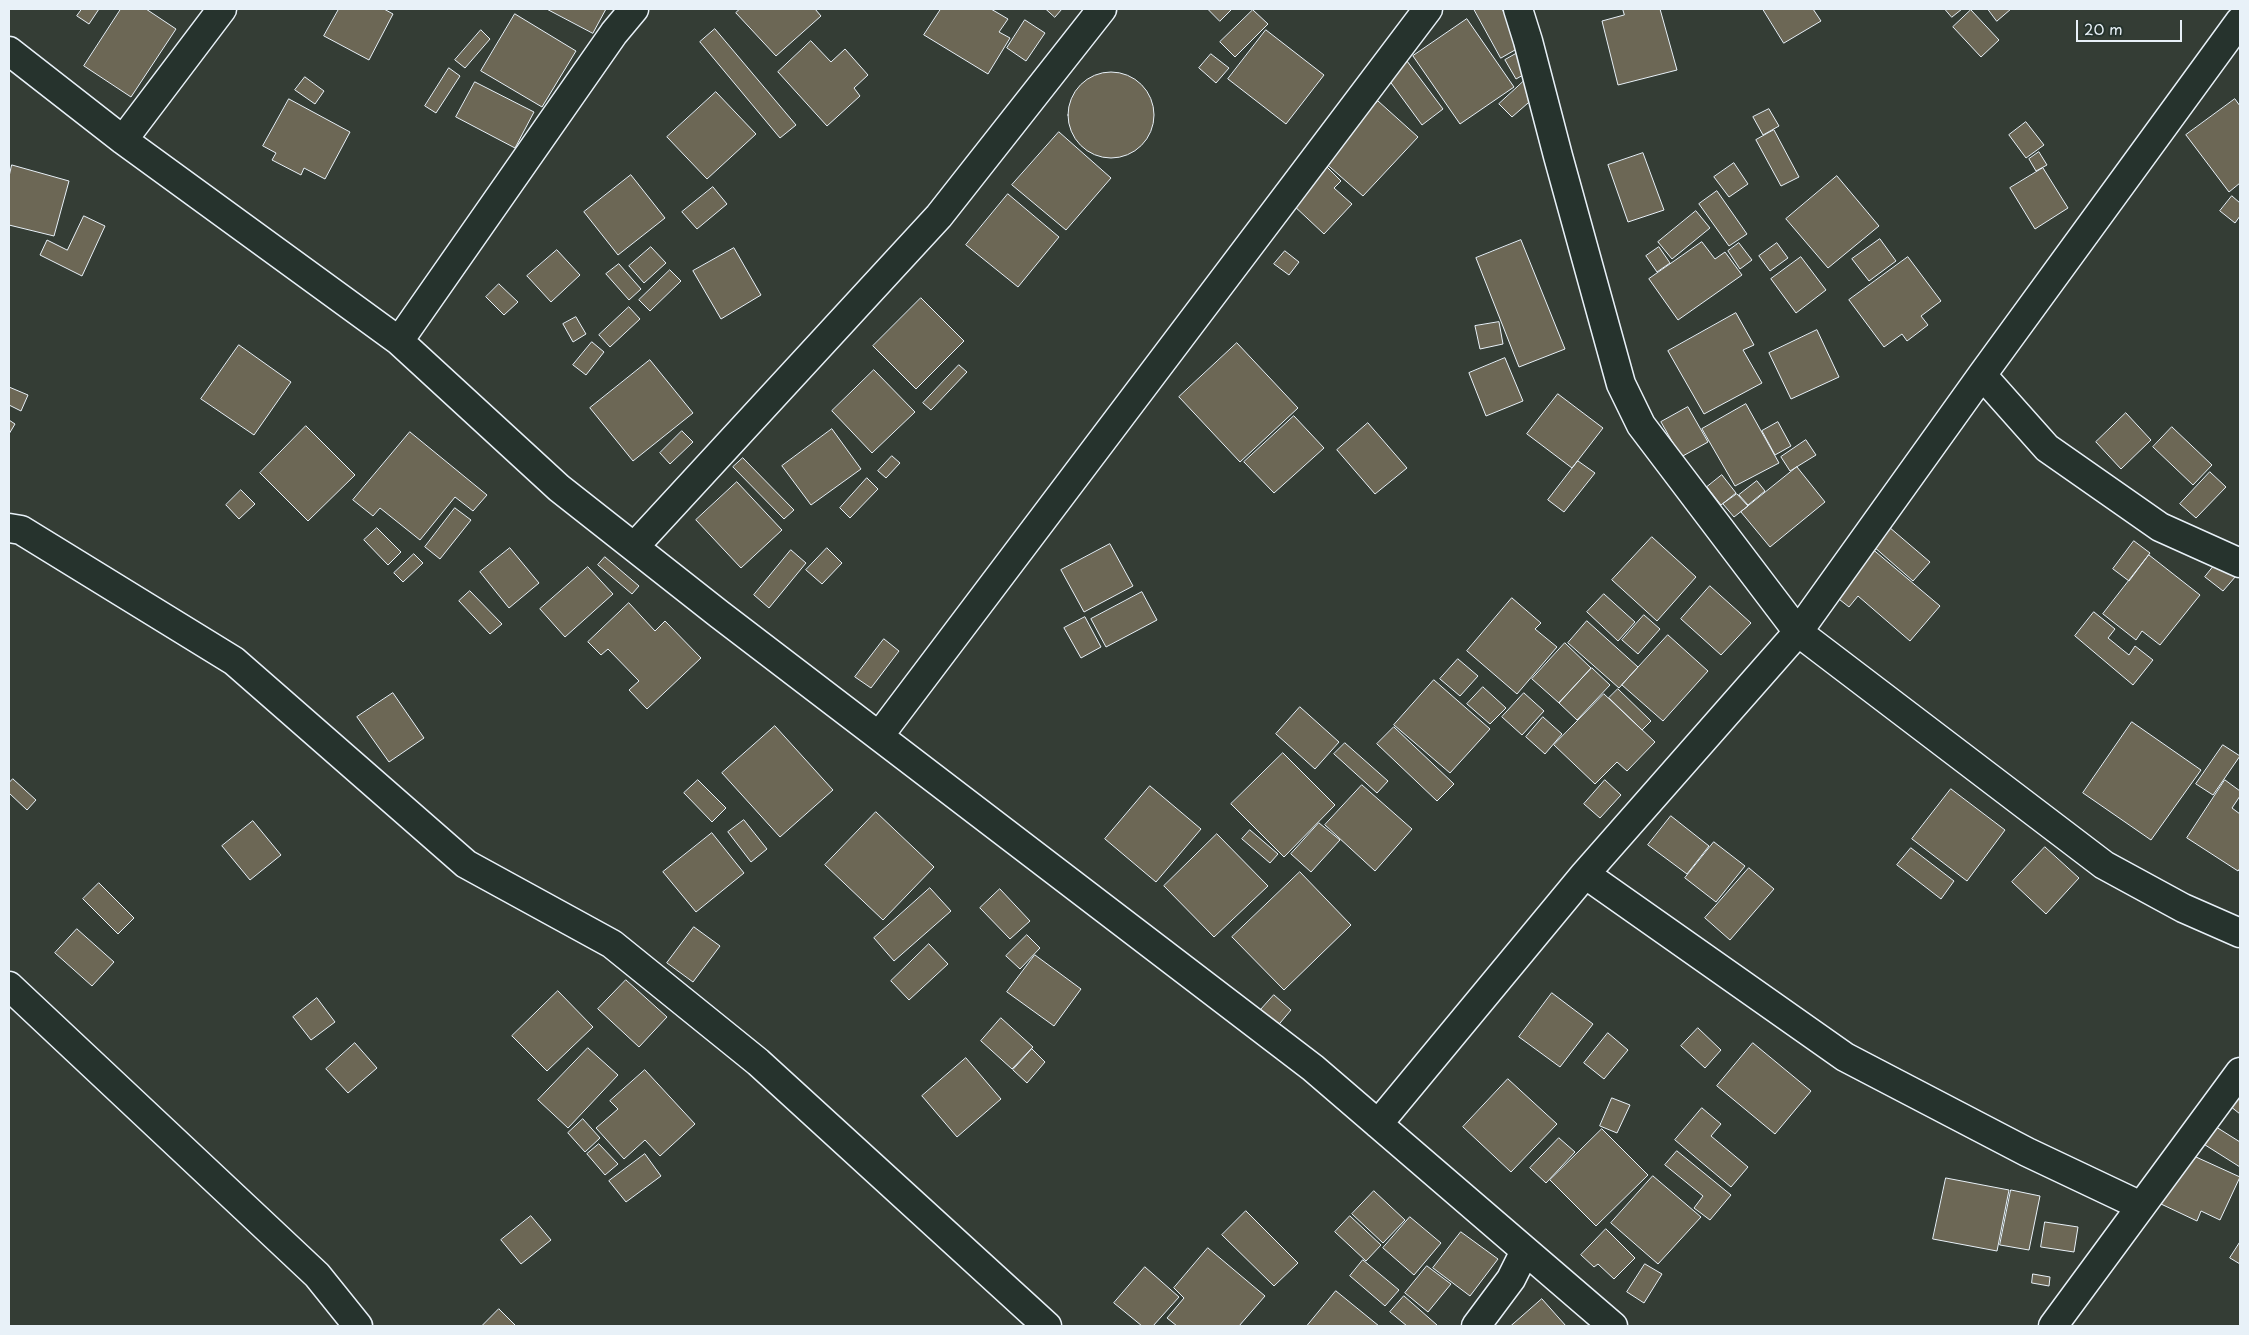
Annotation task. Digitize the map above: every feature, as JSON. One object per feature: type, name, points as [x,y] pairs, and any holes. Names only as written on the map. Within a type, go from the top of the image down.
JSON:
[{"type":"street","points":[[123,140],[222,9]]},
{"type":"street","points":[[399,340],[614,33],[634,9]]},
{"type":"street","points":[[634,547],[940,216],[1102,9]]},
{"type":"street","points":[[879,736],[1428,9]]},
{"type":"street","points":[[1518,9],[1621,384],[1641,425],[1798,632],[2104,865],[2183,908],[2240,933]]},
{"type":"street","points":[[1378,1124],[1585,874],[1798,632],[1982,374],[2240,21]]},
{"type":"street","points":[[9,51],[123,140],[399,340],[559,488],[1312,1068],[1613,1326]]},
{"type":"street","points":[[1982,374],[2047,448],[2160,527],[2240,563]]},
{"type":"street","points":[[9,528],[20,530],[234,661],[466,864],[612,944],[758,1062],[1047,1326]]},
{"type":"street","points":[[1585,874],[1845,1056],[2027,1152],[2141,1206]]},
{"type":"street","points":[[9,986],[317,1275],[358,1326]]},
{"type":"street","points":[[2053,1326],[2240,1072]]},
{"type":"street","points":[[1476,1326],[1511,1279],[1525,1252]]},
{"type":"building","points":[[82,9],[99,9],[89,24],[77,16]]},
{"type":"building","points":[[121,9],[146,9],[176,29],[131,97],[84,66]]},
{"type":"building","points":[[339,9],[384,9],[393,14],[369,60],[324,36]]},
{"type":"building","points":[[547,9],[606,9],[593,33]]},
{"type":"building","points":[[740,9],[815,9],[821,16],[776,56],[736,13]]},
{"type":"building","points":[[941,9],[991,9],[1008,19],[999,32],[1010,38],[988,74],[924,35]]},
{"type":"building","points":[[1046,9],[1062,9],[1055,17]]},
{"type":"building","points":[[1208,9],[1232,9],[1220,21]]},
{"type":"building","points":[[1474,9],[1502,9],[1522,46],[1501,58]]},
{"type":"building","points":[[1623,9],[1660,9],[1677,70],[1618,85],[1602,21],[1624,15]]},
{"type":"building","points":[[1763,9],[1813,9],[1821,21],[1784,43]]},
{"type":"building","points":[[1945,9],[1962,9],[1952,17]]},
{"type":"building","points":[[1988,9],[2011,9],[1997,21]]},
{"type":"building","points":[[1253,10],[1268,24],[1235,57],[1220,42]]},
{"type":"building","points":[[1971,10],[1999,40],[1981,57],[1953,27]]},
{"type":"building","points":[[515,14],[576,51],[542,107],[481,71]]},
{"type":"building","points":[[1467,19],[1514,87],[1460,124],[1413,56]]},
{"type":"building","points":[[1025,20],[1045,33],[1026,61],[1007,48]]},
{"type":"building","points":[[715,29],[796,125],[780,138],[700,42]]},
{"type":"building","points":[[481,30],[490,39],[465,68],[455,60]]},
{"type":"building","points":[[1266,30],[1324,75],[1286,124],[1228,79]]},
{"type":"building","points":[[811,41],[831,62],[845,49],[868,75],[854,88],[860,96],[827,126],[778,72]]},
{"type":"building","points":[[1521,51],[1532,70],[1516,79],[1505,60]]},
{"type":"building","points":[[1211,54],[1229,68],[1216,83],[1199,68]]},
{"type":"building","points":[[1407,61],[1443,109],[1422,125],[1386,76]]},
{"type":"building","points":[[449,68],[460,76],[436,113],[425,106]]},
{"type":"building","points":[[1111,72],[1127,76],[1141,85],[1150,99],[1154,115],[1150,131],[1141,145],[1127,154],[1111,158],[1095,154],[1081,145],[1072,131],[1068,115],[1072,99],[1081,85],[1095,76]]},
{"type":"building","points":[[305,77],[324,91],[315,104],[295,90]]},
{"type":"building","points":[[475,82],[534,112],[515,148],[456,117]]},
{"type":"building","points":[[1523,82],[1536,96],[1512,117],[1499,104]]},
{"type":"building","points":[[716,92],[756,134],[707,179],[667,137]]},
{"type":"building","points":[[289,99],[350,132],[325,179],[304,168],[301,175],[272,160],[276,153],[263,146]]},
{"type":"building","points":[[2235,99],[2240,106],[2240,183],[2229,192],[2186,135]]},
{"type":"building","points":[[1378,101],[1418,137],[1363,196],[1323,161]]},
{"type":"building","points":[[1769,109],[1779,126],[1763,135],[1753,117]]},
{"type":"building","points":[[2026,122],[2044,145],[2026,158],[2009,135]]},
{"type":"building","points":[[1774,130],[1799,177],[1781,186],[1756,140]]},
{"type":"building","points":[[1059,132],[1111,178],[1066,230],[1012,185]]},
{"type":"building","points":[[2039,152],[2047,165],[2036,171],[2029,159]]},
{"type":"building","points":[[1643,153],[1664,210],[1628,222],[1608,165]]},
{"type":"building","points":[[1734,163],[1748,184],[1729,197],[1714,177]]},
{"type":"building","points":[[12,165],[69,181],[54,236],[9,225],[9,177]]},
{"type":"building","points":[[1326,166],[1341,181],[1334,188],[1352,204],[1324,234],[1291,203]]},
{"type":"building","points":[[2043,168],[2068,208],[2035,229],[2010,188]]},
{"type":"building","points":[[631,175],[665,218],[618,255],[584,212]]},
{"type":"building","points":[[1837,176],[1879,226],[1828,268],[1786,219]]},
{"type":"building","points":[[713,187],[727,204],[697,229],[682,212]]},
{"type":"building","points":[[1717,191],[1747,234],[1729,246],[1699,204]]},
{"type":"building","points":[[1008,194],[1059,237],[1018,287],[966,245]]},
{"type":"building","points":[[2232,196],[2240,203],[2240,216],[2235,223],[2220,211]]},
{"type":"building","points":[[1696,211],[1710,228],[1672,259],[1658,242]]},
{"type":"building","points":[[84,216],[105,226],[82,276],[40,255],[47,240],[67,250]]},
{"type":"building","points":[[1880,239],[1896,261],[1869,281],[1852,259]]},
{"type":"building","points":[[1521,240],[1565,349],[1519,367],[1476,258]]},
{"type":"building","points":[[1702,242],[1715,259],[1725,252],[1742,275],[1678,320],[1649,279]]},
{"type":"building","points":[[1739,243],[1752,260],[1740,269],[1728,251]]},
{"type":"building","points":[[1777,243],[1788,258],[1770,271],[1759,256]]},
{"type":"building","points":[[651,247],[666,263],[644,283],[629,266]]},
{"type":"building","points":[[1659,247],[1670,263],[1657,272],[1646,256]]},
{"type":"building","points":[[734,248],[761,295],[721,319],[693,271]]},
{"type":"building","points":[[557,250],[580,275],[551,302],[527,276]]},
{"type":"building","points":[[1285,251],[1299,262],[1289,275],[1274,264]]},
{"type":"building","points":[[1801,257],[1826,290],[1796,313],[1771,279]]},
{"type":"building","points":[[1908,257],[1941,301],[1921,316],[1928,325],[1907,341],[1902,334],[1884,347],[1849,300]]},
{"type":"building","points":[[619,264],[641,289],[629,300],[606,274]]},
{"type":"building","points":[[670,270],[681,281],[650,311],[639,300]]},
{"type":"building","points":[[499,284],[518,302],[504,315],[486,297]]},
{"type":"building","points":[[921,298],[964,341],[916,389],[873,346]]},
{"type":"building","points":[[629,307],[640,319],[610,347],[599,335]]},
{"type":"building","points":[[1736,313],[1754,345],[1743,350],[1762,383],[1704,414],[1668,351]]},
{"type":"building","points":[[576,317],[586,334],[573,342],[563,324]]},
{"type":"building","points":[[1499,322],[1503,344],[1480,349],[1475,326]]},
{"type":"building","points":[[1817,330],[1839,377],[1791,399],[1769,353]]},
{"type":"building","points":[[592,342],[604,352],[586,375],[573,365]]},
{"type":"building","points":[[1237,343],[1298,408],[1240,462],[1179,397]]},
{"type":"building","points":[[239,345],[291,382],[254,435],[201,399]]},
{"type":"building","points":[[1505,358],[1523,401],[1486,416],[1469,373]]},
{"type":"building","points":[[650,360],[693,413],[633,461],[590,408]]},
{"type":"building","points":[[959,365],[967,372],[931,410],[923,403]]},
{"type":"building","points":[[874,370],[915,412],[872,453],[832,411]]},
{"type":"building","points":[[9,387],[28,395],[21,411],[9,405]]},
{"type":"building","points":[[1558,394],[1603,428],[1572,468],[1527,434]]},
{"type":"building","points":[[1746,404],[1779,463],[1735,486],[1702,429]]},
{"type":"building","points":[[1688,407],[1708,442],[1681,457],[1661,422]]},
{"type":"building","points":[[2126,413],[2151,440],[2121,469],[2096,442]]},
{"type":"building","points":[[1294,416],[1324,448],[1274,493],[1244,462]]},
{"type":"building","points":[[9,420],[15,424],[9,434]]},
{"type":"building","points":[[1778,422],[1791,446],[1775,455],[1762,431]]},
{"type":"building","points":[[1368,423],[1407,468],[1375,494],[1337,450]]},
{"type":"building","points":[[306,426],[355,475],[308,521],[260,473]]},
{"type":"building","points":[[2172,427],[2212,465],[2193,485],[2153,447]]},
{"type":"building","points":[[832,429],[861,469],[811,505],[782,466]]},
{"type":"building","points":[[682,431],[693,442],[670,464],[660,453]]},
{"type":"building","points":[[410,432],[487,495],[473,511],[455,497],[420,540],[380,508],[373,516],[353,500]]},
{"type":"building","points":[[1806,440],[1816,455],[1790,471],[1781,457]]},
{"type":"building","points":[[892,456],[900,463],[886,478],[878,471]]},
{"type":"building","points":[[743,458],[794,510],[784,519],[733,467]]},
{"type":"building","points":[[1578,461],[1595,473],[1564,512],[1548,500]]},
{"type":"building","points":[[1797,467],[1825,502],[1770,547],[1741,512]]},
{"type":"building","points":[[2210,472],[2226,487],[2196,518],[2180,504]]},
{"type":"building","points":[[1722,475],[1736,493],[1721,505],[1707,487]]},
{"type":"building","points":[[867,478],[878,489],[850,518],[840,508]]},
{"type":"building","points":[[1757,481],[1765,491],[1748,505],[1739,495]]},
{"type":"building","points":[[737,482],[782,530],[741,568],[696,520]]},
{"type":"building","points":[[241,490],[255,504],[239,519],[226,505]]},
{"type":"building","points":[[1737,494],[1748,506],[1734,517],[1723,504]]},
{"type":"building","points":[[455,508],[471,520],[440,559],[425,547]]},
{"type":"building","points":[[1889,527],[1930,562],[1913,581],[1873,546]]},
{"type":"building","points":[[377,528],[401,552],[388,565],[364,540]]},
{"type":"building","points":[[1652,537],[1696,577],[1657,621],[1612,580]]},
{"type":"building","points":[[2134,541],[2150,553],[2129,581],[2113,569]]},
{"type":"building","points":[[1110,544],[1133,586],[1084,612],[1061,570]]},
{"type":"building","points":[[1870,547],[1940,606],[1910,641],[1858,596],[1849,607],[1830,592]]},
{"type":"building","points":[[510,548],[539,583],[509,608],[480,572]]},
{"type":"building","points":[[827,548],[842,563],[822,584],[806,570]]},
{"type":"building","points":[[791,550],[806,563],[769,608],[754,595]]},
{"type":"building","points":[[414,554],[423,563],[403,582],[394,573]]},
{"type":"building","points":[[2149,555],[2200,595],[2160,645],[2142,631],[2136,640],[2103,614]]},
{"type":"building","points":[[605,557],[639,586],[632,594],[598,565]]},
{"type":"building","points":[[2217,562],[2236,576],[2223,591],[2205,577]]},
{"type":"building","points":[[588,567],[613,594],[565,637],[540,609]]},
{"type":"building","points":[[1710,586],[1751,623],[1721,655],[1681,619]]},
{"type":"building","points":[[470,591],[502,624],[490,634],[459,601]]},
{"type":"building","points":[[1142,592],[1157,620],[1106,647],[1091,619]]},
{"type":"building","points":[[1604,594],[1635,622],[1618,641],[1587,612]]},
{"type":"building","points":[[1512,598],[1541,623],[1535,629],[1557,647],[1517,694],[1467,651]]},
{"type":"building","points":[[629,603],[655,631],[665,621],[701,658],[647,709],[629,690],[639,681],[608,649],[601,655],[588,642]]},
{"type":"building","points":[[2094,612],[2115,629],[2108,638],[2129,655],[2135,646],[2153,660],[2133,685],[2075,636]]},
{"type":"building","points":[[1644,615],[1660,629],[1638,654],[1622,640]]},
{"type":"building","points":[[1085,617],[1101,647],[1081,658],[1064,628]]},
{"type":"building","points":[[1587,621],[1638,667],[1619,688],[1568,643]]},
{"type":"building","points":[[1668,635],[1708,671],[1663,721],[1622,685]]},
{"type":"building","points":[[884,639],[899,651],[871,688],[855,677]]},
{"type":"building","points":[[1565,643],[1591,668],[1559,703],[1532,679]]},
{"type":"building","points":[[1458,659],[1478,676],[1460,696],[1440,679]]},
{"type":"building","points":[[1592,668],[1610,685],[1577,720],[1559,703]]},
{"type":"building","points":[[1434,680],[1490,729],[1450,773],[1394,725]]},
{"type":"building","points":[[1483,687],[1506,708],[1490,724],[1467,704]]},
{"type":"building","points":[[1618,689],[1651,721],[1642,730],[1609,698]]},
{"type":"building","points":[[393,693],[424,738],[389,762],[357,717]]},
{"type":"building","points":[[1524,693],[1544,711],[1522,735],[1502,717]]},
{"type":"building","points":[[1604,694],[1655,742],[1627,771],[1617,762],[1595,784],[1554,745]]},
{"type":"building","points":[[1300,707],[1339,742],[1315,769],[1276,734]]},
{"type":"building","points":[[1543,717],[1562,734],[1545,754],[1526,737]]},
{"type":"building","points":[[2132,722],[2201,770],[2151,840],[2083,793]]},
{"type":"building","points":[[775,726],[833,790],[780,837],[722,773]]},
{"type":"building","points":[[1394,727],[1454,784],[1437,801],[1377,744]]},
{"type":"building","points":[[1345,743],[1388,781],[1377,793],[1334,754]]},
{"type":"building","points":[[2223,745],[2240,756],[2213,795],[2196,784]]},
{"type":"building","points":[[1283,753],[1335,805],[1284,857],[1231,804]]},
{"type":"building","points":[[13,779],[36,800],[27,810],[9,793],[9,783]]},
{"type":"building","points":[[698,780],[726,808],[712,822],[684,793]]},
{"type":"building","points":[[1605,780],[1621,795],[1600,818],[1584,804]]},
{"type":"building","points":[[2225,780],[2240,791],[2240,796],[2232,808],[2240,814],[2240,868],[2238,871],[2187,838]]},
{"type":"building","points":[[1362,785],[1412,829],[1375,871],[1325,825]]},
{"type":"building","points":[[1150,786],[1201,829],[1156,882],[1105,839]]},
{"type":"building","points":[[1951,789],[2005,830],[1967,881],[1912,839]]},
{"type":"building","points":[[876,812],[934,867],[883,920],[825,865]]},
{"type":"building","points":[[1671,816],[1709,846],[1687,874],[1648,845]]},
{"type":"building","points":[[744,820],[767,849],[751,862],[728,832]]},
{"type":"building","points":[[253,821],[281,855],[250,880],[222,846]]},
{"type":"building","points":[[1319,823],[1340,840],[1311,872],[1291,854]]},
{"type":"building","points":[[1250,830],[1278,854],[1270,863],[1242,839]]},
{"type":"building","points":[[712,833],[744,873],[696,912],[663,872]]},
{"type":"building","points":[[1217,834],[1268,886],[1214,937],[1164,886]]},
{"type":"building","points":[[1714,842],[1745,866],[1716,902],[1685,878]]},
{"type":"building","points":[[2045,847],[2079,878],[2046,914],[2012,882]]},
{"type":"building","points":[[1911,848],[1954,881],[1941,899],[1897,865]]},
{"type":"building","points":[[1749,868],[1774,889],[1730,940],[1705,918]]},
{"type":"building","points":[[1300,872],[1351,925],[1284,990],[1232,937]]},
{"type":"building","points":[[99,883],[134,918],[118,934],[83,899]]},
{"type":"building","points":[[930,888],[951,911],[894,961],[874,938]]},
{"type":"building","points":[[1000,889],[1030,921],[1010,939],[980,908]]},
{"type":"building","points":[[694,927],[720,946],[693,982],[667,963]]},
{"type":"building","points":[[77,929],[114,962],[92,986],[55,953]]},
{"type":"building","points":[[1027,935],[1040,948],[1020,969],[1006,956]]},
{"type":"building","points":[[929,944],[948,964],[909,1000],[891,981]]},
{"type":"building","points":[[1035,955],[1081,989],[1054,1026],[1007,992]]},
{"type":"building","points":[[626,980],[667,1017],[639,1047],[598,1009]]},
{"type":"building","points":[[558,991],[593,1027],[547,1071],[512,1036]]},
{"type":"building","points":[[1552,993],[1593,1024],[1560,1067],[1519,1037]]},
{"type":"building","points":[[1274,995],[1291,1010],[1275,1029],[1257,1014]]},
{"type":"building","points":[[317,998],[335,1022],[311,1040],[293,1017]]},
{"type":"building","points":[[1001,1018],[1033,1047],[1012,1069],[981,1041]]},
{"type":"building","points":[[1698,1028],[1721,1050],[1705,1068],[1681,1046]]},
{"type":"building","points":[[1608,1033],[1628,1050],[1604,1079],[1584,1063]]},
{"type":"building","points":[[355,1043],[377,1068],[348,1093],[326,1069]]},
{"type":"building","points":[[1753,1043],[1811,1091],[1775,1134],[1717,1086]]},
{"type":"building","points":[[588,1048],[618,1075],[568,1128],[538,1100]]},
{"type":"building","points":[[1032,1049],[1045,1062],[1027,1083],[1013,1070]]},
{"type":"building","points":[[966,1058],[1001,1099],[957,1137],[922,1096]]},
{"type":"building","points":[[645,1070],[695,1124],[660,1156],[645,1140],[624,1159],[596,1128],[618,1109],[610,1101]]},
{"type":"building","points":[[1508,1079],[1557,1124],[1511,1172],[1463,1127]]},
{"type":"building","points":[[2240,1092],[2240,1114],[2230,1106]]},
{"type":"building","points":[[1612,1098],[1630,1105],[1617,1133],[1600,1126]]},
{"type":"building","points":[[1702,1108],[1721,1124],[1711,1136],[1748,1167],[1731,1187],[1675,1140]]},
{"type":"building","points":[[583,1119],[600,1138],[585,1152],[568,1133]]},
{"type":"building","points":[[2213,1125],[2240,1142],[2240,1167],[2202,1143]]},
{"type":"building","points":[[1602,1129],[1648,1175],[1596,1226],[1550,1180]]},
{"type":"building","points":[[1559,1138],[1575,1152],[1546,1183],[1530,1168]]},
{"type":"building","points":[[599,1144],[618,1164],[605,1175],[587,1154]]},
{"type":"building","points":[[1677,1151],[1731,1195],[1710,1220],[1694,1208],[1703,1196],[1665,1165]]},
{"type":"building","points":[[2185,1152],[2240,1177],[2220,1220],[2201,1211],[2197,1221],[2161,1204]]},
{"type":"building","points":[[645,1154],[661,1176],[626,1202],[609,1181]]},
{"type":"building","points":[[1653,1176],[1701,1217],[1658,1264],[1611,1223]]},
{"type":"building","points":[[1946,1178],[2009,1190],[1997,1251],[1933,1239]]},
{"type":"building","points":[[2011,1190],[2040,1196],[2029,1250],[2000,1245]]},
{"type":"building","points":[[1374,1191],[1405,1220],[1383,1243],[1352,1214]]},
{"type":"building","points":[[1246,1211],[1298,1263],[1274,1286],[1222,1235]]},
{"type":"building","points":[[531,1216],[551,1240],[521,1264],[501,1240]]},
{"type":"building","points":[[1350,1216],[1381,1245],[1366,1261],[1335,1232]]},
{"type":"building","points":[[1410,1217],[1441,1243],[1414,1275],[1383,1248]]},
{"type":"building","points":[[2045,1222],[2078,1227],[2074,1252],[2041,1247]]},
{"type":"building","points":[[1606,1229],[1635,1258],[1614,1279],[1598,1264],[1594,1267],[1581,1255]]},
{"type":"building","points":[[1461,1232],[1498,1259],[1470,1296],[1433,1268]]},
{"type":"building","points":[[2240,1242],[2240,1264],[2230,1258]]},
{"type":"building","points":[[1208,1248],[1265,1296],[1239,1326],[1177,1326],[1167,1318],[1184,1298],[1174,1288]]},
{"type":"building","points":[[1363,1260],[1399,1290],[1385,1306],[1350,1276]]},
{"type":"building","points":[[1645,1264],[1662,1274],[1644,1303],[1627,1292]]},
{"type":"building","points":[[1427,1266],[1451,1284],[1428,1312],[1405,1293]]},
{"type":"building","points":[[1145,1267],[1179,1297],[1153,1326],[1142,1326],[1114,1303]]},
{"type":"building","points":[[2033,1274],[2050,1277],[2049,1286],[2032,1283]]},
{"type":"building","points":[[1336,1291],[1379,1326],[1307,1326]]},
{"type":"building","points":[[1404,1296],[1437,1325],[1407,1326],[1390,1312]]},
{"type":"building","points":[[1542,1299],[1566,1326],[1511,1326]]},
{"type":"building","points":[[499,1309],[516,1326],[482,1326]]}]
